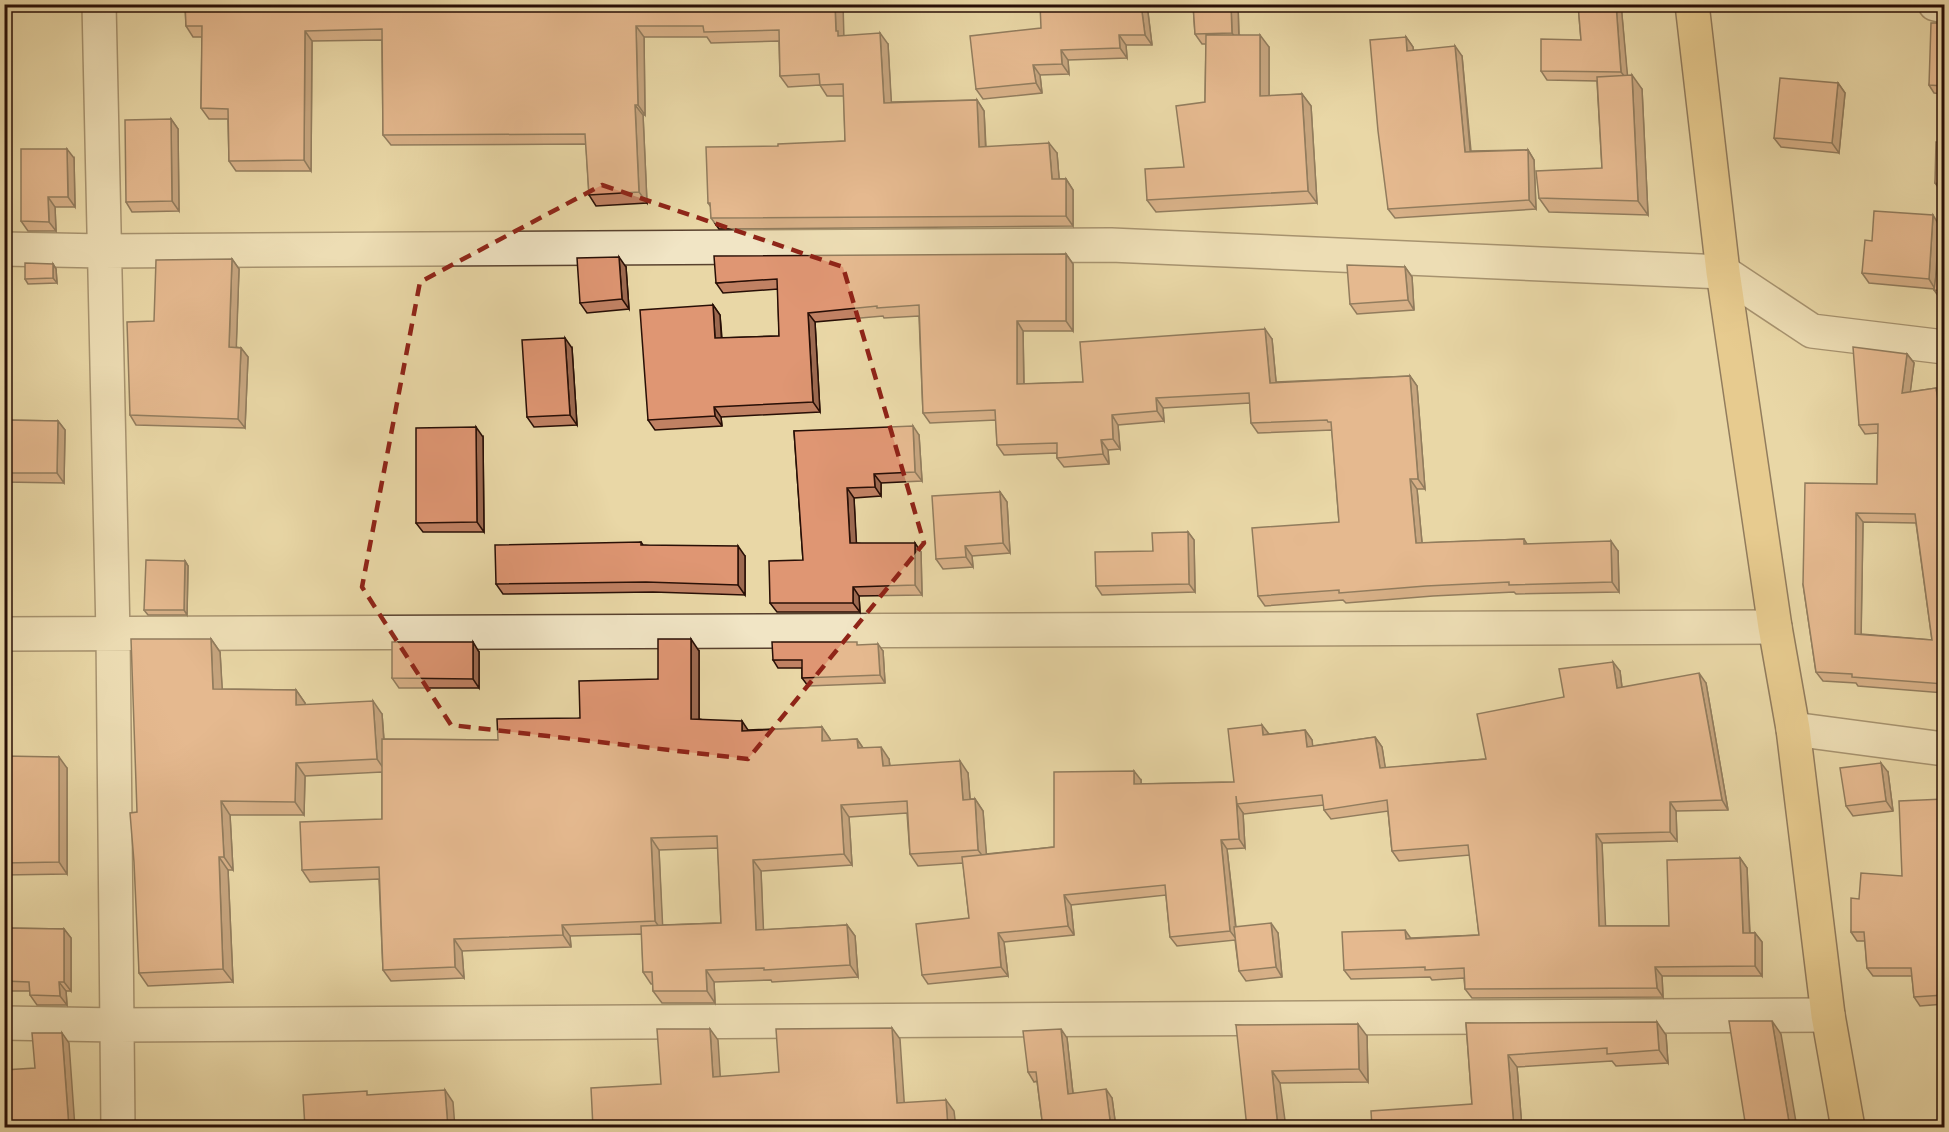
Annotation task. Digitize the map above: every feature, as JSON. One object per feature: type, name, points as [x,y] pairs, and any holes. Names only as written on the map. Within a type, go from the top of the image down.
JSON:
[{"type":"main road","points":[[1692,4],[1723,272],[1775,627],[1793,729],[1828,1015],[1848,1128]]},
{"type":"street","points":[[99,4],[113,634],[118,1128]]},
{"type":"street","points":[[1935,4],[1944,6]]},
{"type":"street","points":[[4,249],[103,251],[1112,245],[1723,272],[1812,331],[1944,346]]},
{"type":"street","points":[[4,634],[1775,627]]},
{"type":"street","points":[[1793,729],[1944,749]]},
{"type":"street","points":[[4,1023],[116,1025],[1828,1015]]},
{"type":"highlighted area","points":[[602,185],[843,267],[924,543],[748,759],[451,725],[362,587],[420,282]]},
{"type":"building","points":[[185,4],[835,4],[838,36],[880,33],[884,103],[977,100],[979,147],[1049,143],[1052,179],[1066,179],[1066,216],[711,218],[710,203],[708,203],[706,147],[778,146],[778,144],[845,141],[843,84],[820,85],[819,74],[780,76],[779,30],[704,32],[703,26],[636,26],[638,105],[635,105],[639,192],[589,195],[585,134],[383,135],[382,29],[305,31],[304,160],[229,161],[228,109],[201,108],[202,26],[186,26]]},
{"type":"building","points":[[1040,4],[1141,4],[1145,35],[1119,35],[1120,48],[1061,50],[1062,64],[1033,65],[1036,83],[976,89],[970,36],[1041,28]]},
{"type":"building","points":[[1193,4],[1231,4],[1232,33],[1195,34]]},
{"type":"building","points":[[1578,4],[1616,4],[1621,72],[1541,71],[1541,39],[1581,40]]},
{"type":"building","points":[[1931,23],[1944,23],[1944,86],[1929,85]]},
{"type":"building","points":[[1206,35],[1260,35],[1260,96],[1302,94],[1308,191],[1147,200],[1145,169],[1184,167],[1176,106],[1205,102]]},
{"type":"building","points":[[1406,37],[1407,51],[1455,46],[1465,152],[1528,150],[1529,200],[1388,209],[1370,40]]},
{"type":"building","points":[[1632,75],[1638,201],[1539,198],[1536,171],[1602,168],[1597,77]]},
{"type":"building","points":[[1780,78],[1838,83],[1832,143],[1774,138]]},
{"type":"building","points":[[171,119],[172,201],[126,202],[125,120]]},
{"type":"building","points":[[1936,142],[1944,143],[1944,184],[1935,183]]},
{"type":"building","points":[[21,149],[67,149],[68,197],[48,197],[49,222],[21,221]]},
{"type":"building","points":[[1874,211],[1933,215],[1929,279],[1862,273],[1865,240],[1872,241]]},
{"type":"building","points":[[1939,253],[1944,254],[1944,291],[1934,290]]},
{"type":"building","points":[[1066,254],[1066,321],[1017,321],[1017,384],[1083,382],[1080,342],[1265,329],[1270,383],[1410,376],[1418,479],[1410,479],[1416,543],[1524,539],[1524,544],[1611,541],[1612,582],[1509,585],[1509,582],[1258,596],[1252,528],[1339,522],[1331,422],[1327,420],[1251,423],[1249,393],[1156,398],[1157,411],[1112,415],[1113,439],[1101,440],[1103,454],[1057,458],[1057,443],[997,445],[995,410],[923,413],[919,305],[877,308],[877,306],[808,313],[813,402],[714,407],[715,416],[648,420],[640,310],[713,305],[715,338],[779,336],[777,279],[716,283],[714,256]]},
{"type":"building","points":[[619,257],[622,299],[580,303],[577,258]]},
{"type":"building","points":[[232,259],[229,347],[241,348],[238,419],[130,415],[127,322],[154,321],[156,260]]},
{"type":"building","points":[[25,263],[53,264],[53,278],[25,279]]},
{"type":"building","points":[[1347,265],[1405,267],[1408,300],[1350,304]]},
{"type":"building","points":[[565,338],[570,415],[527,417],[522,340]]},
{"type":"building","points":[[1853,347],[1907,354],[1902,393],[1936,388],[1942,423],[1944,422],[1944,684],[1816,672],[1803,584],[1805,483],[1877,484],[1878,424],[1859,425]],"holes":[[[1856,513],[1915,514],[1932,640],[1855,634]]]},
{"type":"building","points":[[4,420],[58,421],[57,473],[4,473]]},
{"type":"building","points":[[913,426],[915,472],[874,474],[875,487],[847,488],[850,543],[915,543],[915,585],[853,587],[853,603],[770,603],[769,561],[803,560],[794,431]]},
{"type":"building","points":[[476,427],[477,522],[416,523],[416,428]]},
{"type":"building","points":[[1000,492],[1003,543],[965,546],[966,557],[936,559],[932,496]]},
{"type":"building","points":[[1188,532],[1189,584],[1096,586],[1095,552],[1153,551],[1152,533]]},
{"type":"building","points":[[641,542],[641,545],[738,546],[738,585],[646,582],[496,584],[495,545]]},
{"type":"building","points":[[146,560],[185,561],[184,610],[144,610]]},
{"type":"building","points":[[131,639],[211,639],[213,689],[296,690],[296,705],[373,701],[377,759],[296,763],[295,802],[221,801],[224,857],[219,857],[223,969],[139,973],[130,813],[137,812]]},
{"type":"building","points":[[658,639],[691,639],[691,719],[742,721],[742,731],[822,727],[822,741],[857,739],[858,748],[881,747],[883,766],[960,761],[963,800],[975,799],[978,850],[910,854],[907,801],[841,805],[844,854],[753,860],[756,930],[847,925],[850,965],[764,970],[764,968],[706,970],[707,991],[653,991],[652,972],[643,972],[641,926],[721,923],[717,836],[651,838],[655,921],[562,925],[563,935],[454,939],[455,967],[383,970],[379,867],[302,870],[300,822],[382,819],[382,739],[498,740],[497,719],[580,718],[579,681],[658,679]]},
{"type":"building","points":[[392,642],[473,642],[473,679],[392,678]]},
{"type":"building","points":[[772,642],[878,644],[880,675],[802,678],[802,660],[773,660]]},
{"type":"building","points":[[1613,662],[1617,688],[1699,673],[1722,800],[1670,802],[1670,832],[1596,834],[1599,926],[1669,926],[1667,860],[1740,858],[1743,933],[1755,933],[1755,966],[1655,967],[1657,988],[1465,989],[1464,968],[1344,970],[1342,932],[1405,930],[1406,939],[1479,935],[1468,845],[1392,851],[1387,800],[1324,810],[1322,795],[1237,804],[1236,796],[1239,839],[1221,840],[1230,931],[1170,937],[1165,885],[1064,895],[1068,926],[998,933],[1001,967],[922,975],[916,924],[969,918],[962,857],[1054,847],[1054,772],[1134,771],[1134,784],[1234,782],[1228,729],[1262,725],[1263,735],[1305,730],[1307,747],[1375,737],[1380,768],[1486,759],[1477,714],[1564,697],[1559,669]]},
{"type":"building","points":[[4,756],[59,757],[59,862],[4,863]]},
{"type":"building","points":[[1881,763],[1886,801],[1846,806],[1840,768]]},
{"type":"building","points":[[1944,799],[1944,832],[1939,885],[1944,886],[1944,995],[1914,997],[1911,968],[1867,968],[1864,932],[1851,932],[1851,898],[1859,899],[1861,873],[1902,876],[1899,801]]},
{"type":"building","points":[[1271,923],[1276,967],[1239,971],[1234,927]]},
{"type":"building","points":[[4,928],[64,929],[64,982],[59,982],[60,996],[30,995],[29,982],[4,981]]},
{"type":"building","points":[[1729,1021],[1772,1021],[1790,1128],[1746,1128]]},
{"type":"building","points":[[1657,1022],[1659,1050],[1607,1054],[1607,1048],[1508,1055],[1514,1128],[1372,1128],[1371,1111],[1472,1104],[1466,1023]]},
{"type":"building","points":[[1358,1024],[1359,1069],[1272,1071],[1278,1128],[1247,1128],[1236,1025]]},
{"type":"building","points":[[892,1028],[897,1103],[946,1100],[948,1128],[593,1128],[591,1088],[661,1084],[657,1029],[710,1029],[713,1077],[779,1072],[776,1029]]},
{"type":"building","points":[[1061,1029],[1068,1094],[1106,1089],[1111,1128],[1043,1128],[1036,1072],[1028,1072],[1023,1031]]},
{"type":"building","points":[[32,1033],[62,1033],[69,1128],[4,1128],[4,1070],[35,1068]]},
{"type":"building","points":[[445,1090],[448,1128],[305,1128],[303,1095],[367,1091],[367,1095]]}]
